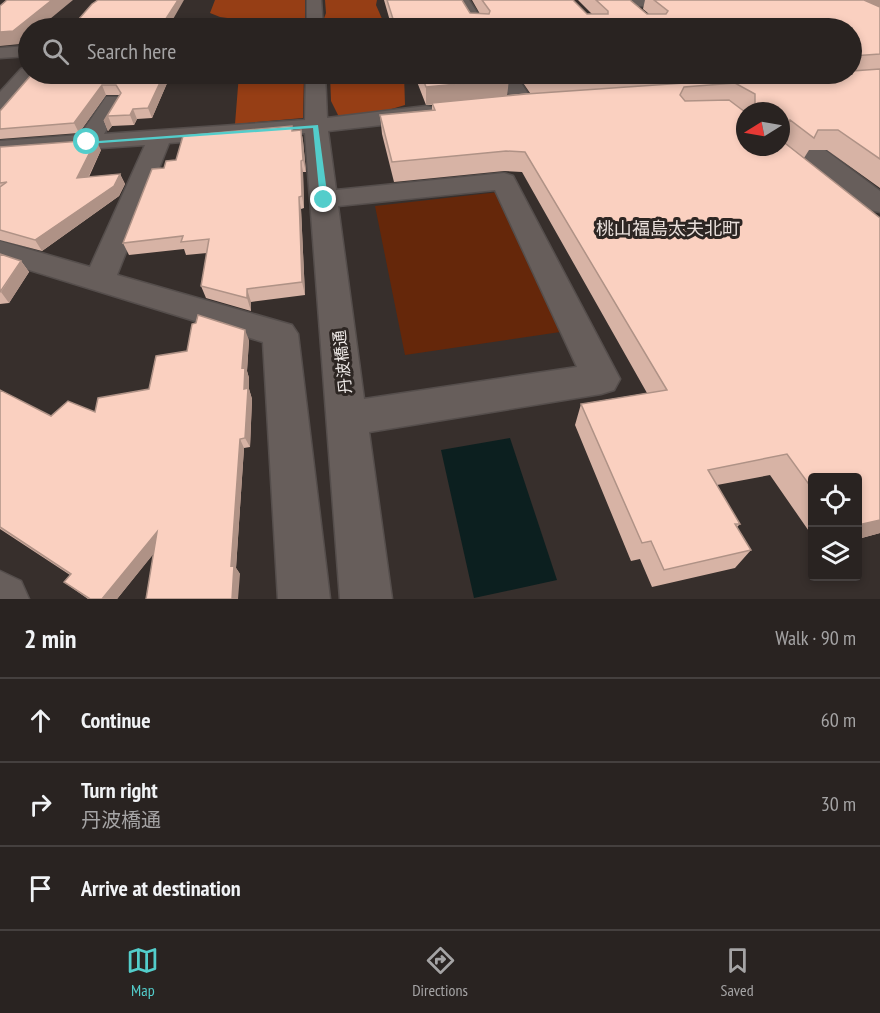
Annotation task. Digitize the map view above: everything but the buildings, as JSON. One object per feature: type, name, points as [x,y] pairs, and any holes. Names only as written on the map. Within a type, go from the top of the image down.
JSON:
[{"type":"street","points":[[314,0],[315,18]]},
{"type":"street","points":[[462,0],[473,18]]},
{"type":"street","points":[[639,16],[623,3],[676,0]]},
{"type":"street","points":[[0,53],[18,52]]},
{"type":"street","points":[[0,104],[18,84]]},
{"type":"street","name":"丹波橋通","points":[[315,84],[316,126],[349,418],[366,599]]},
{"type":"street","points":[[512,84],[524,104]]},
{"type":"street","points":[[87,142],[113,100]]},
{"type":"street","points":[[502,106],[547,102]]},
{"type":"street","points":[[0,148],[316,126],[447,111]]},
{"type":"street","points":[[99,281],[160,136]]},
{"type":"street","points":[[790,136],[876,216]]},
{"type":"street","points":[[786,156],[876,216]]},
{"type":"street","points":[[324,200],[504,181],[601,379],[349,418]]},
{"type":"street","points":[[0,251],[280,334],[303,599]]},
{"type":"shaded area","points":[[215,0],[305,0],[305,18],[227,18],[210,13]]},
{"type":"shaded area","points":[[325,0],[377,0],[376,5],[382,18],[324,18]]},
{"type":"shaded area","points":[[238,84],[304,84],[303,118],[235,124]]},
{"type":"shaded area","points":[[330,84],[404,84],[405,105],[378,113],[339,117],[331,101]]},
{"type":"shaded area","points":[[499,192],[567,331],[405,355],[375,206]]},
{"type":"water","points":[[510,438],[557,580],[474,598],[441,450]]},
{"type":"district","name":"桃山福島太夫北町","points":[[668,228]]},
{"type":"route","points":[[87,142],[316,126],[324,200]]}]
